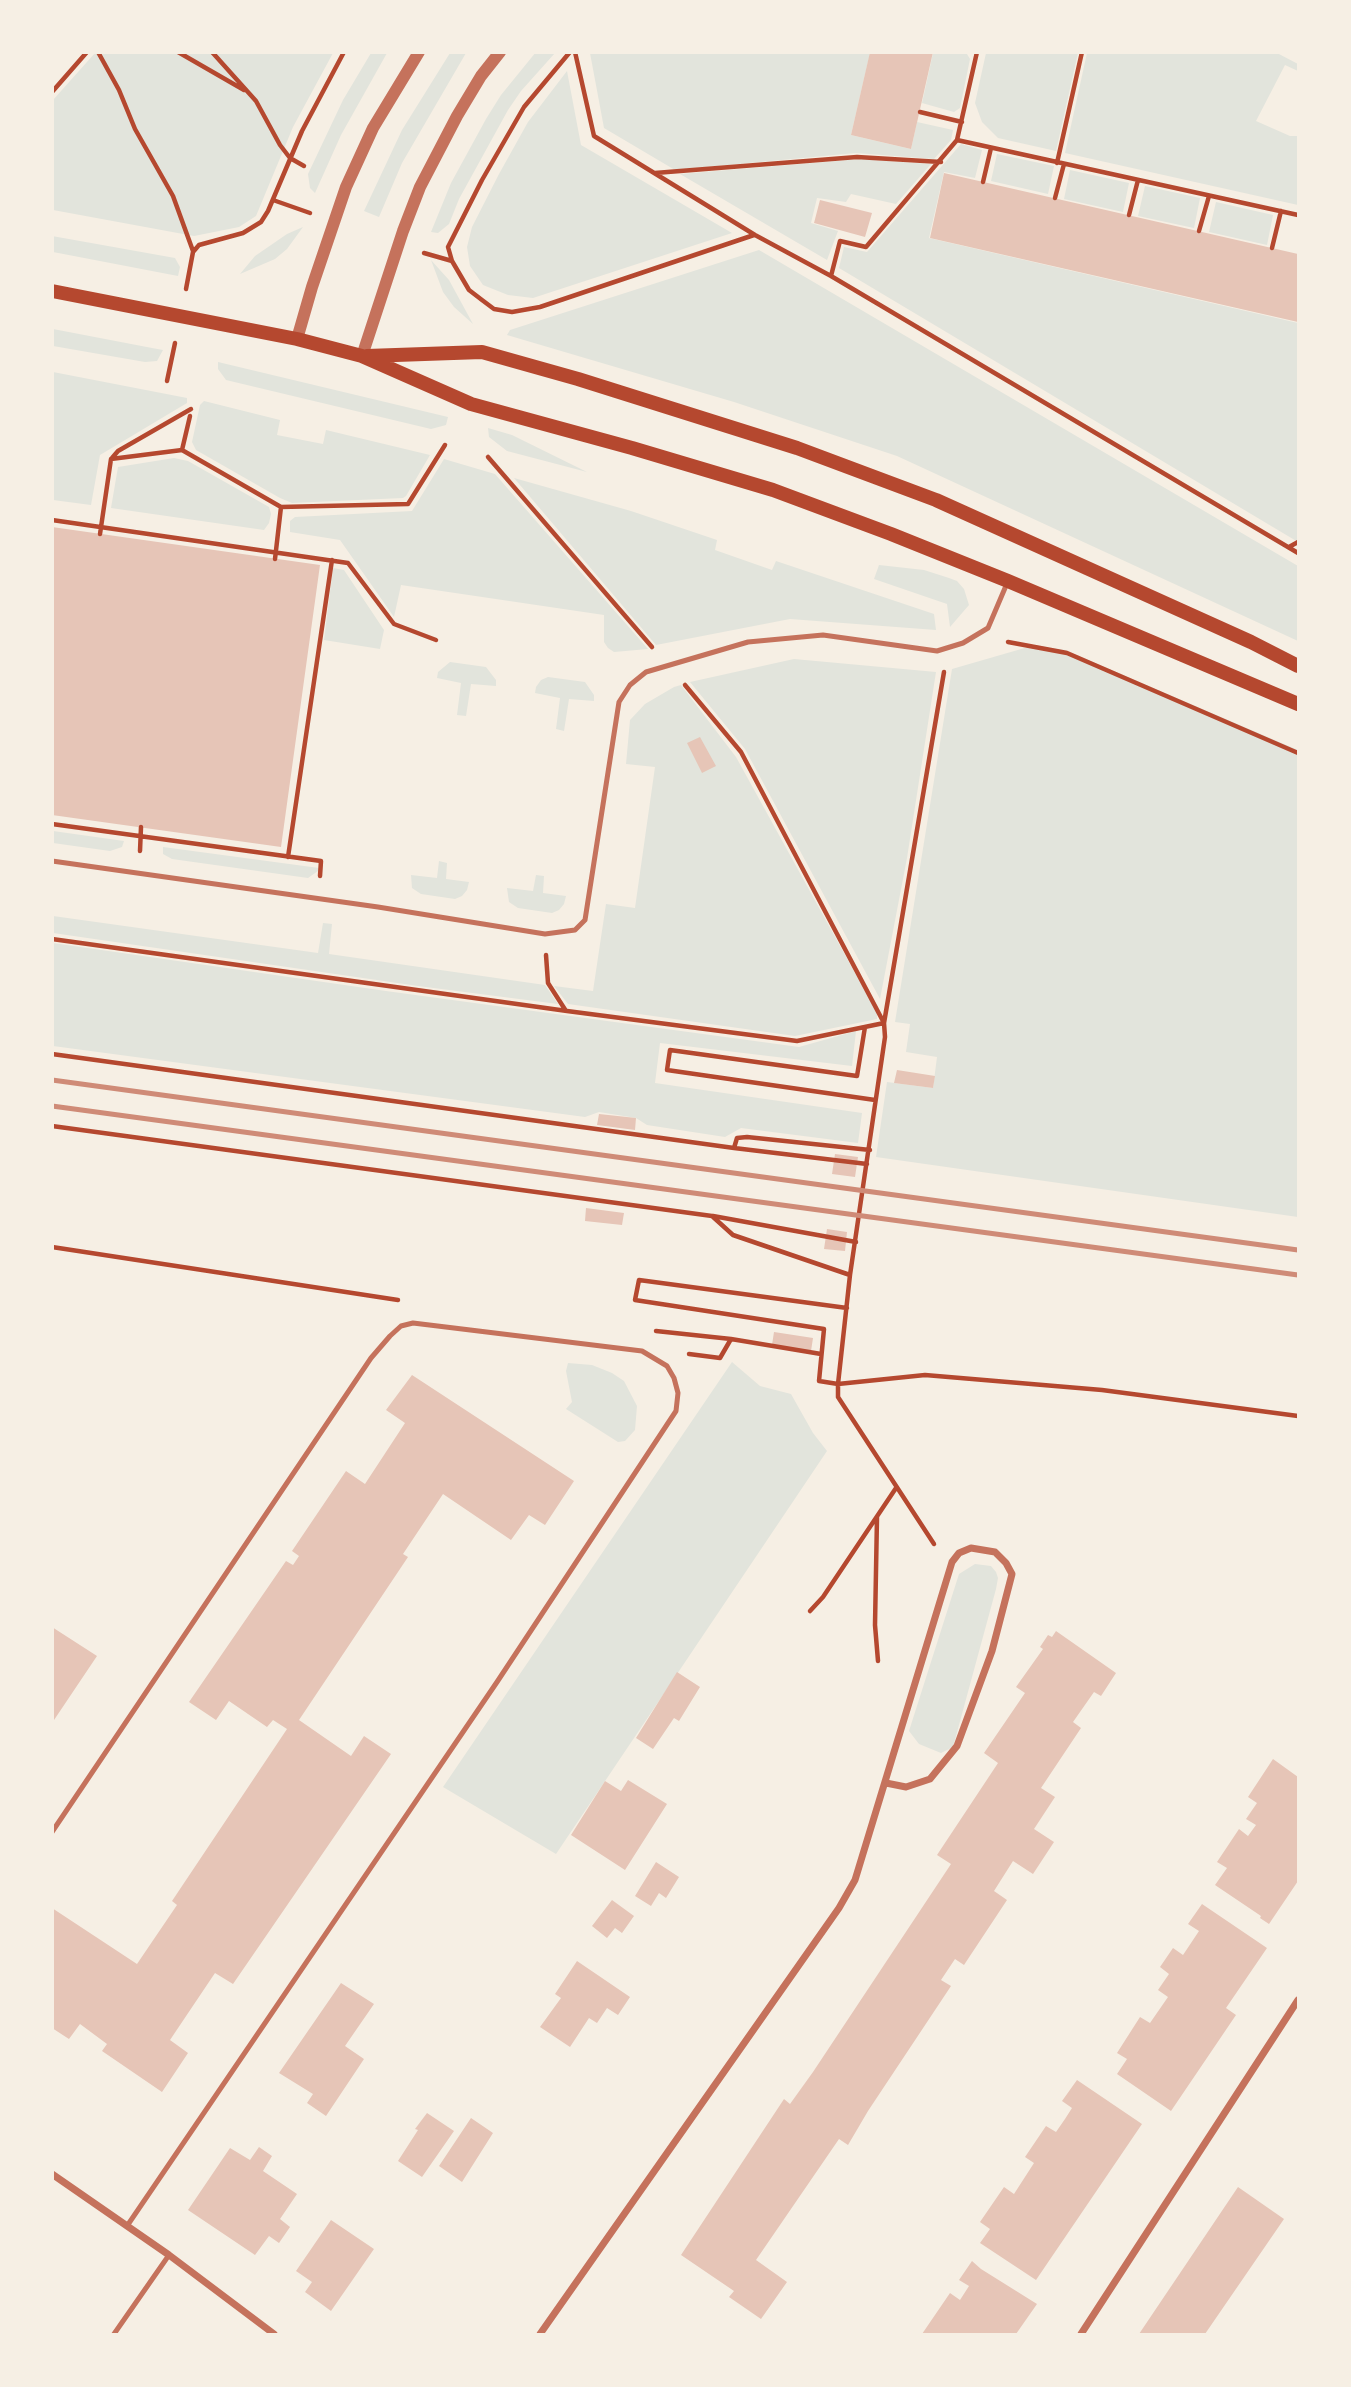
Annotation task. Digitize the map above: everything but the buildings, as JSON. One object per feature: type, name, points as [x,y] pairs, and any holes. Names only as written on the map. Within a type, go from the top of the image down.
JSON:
[{"type":"main road","points":[[52,291],[298,340],[362,356],[471,404],[773,490],[1008,581],[1298,704]]},
{"type":"main road","points":[[362,356],[482,352],[578,379],[784,444],[936,500],[1251,642],[1298,666]]},
{"type":"street","points":[[298,340],[312,287],[346,187],[373,128],[419,52]]},
{"type":"street","points":[[362,356],[420,187],[468,97],[500,52]]},
{"type":"street","points":[[540,2334],[839,1908],[855,1880],[950,1568],[959,1553],[971,1548],[995,1552],[1012,1574],[983,1675],[957,1746],[930,1779],[906,1787],[886,1783]]},
{"type":"street","points":[[1081,2334],[1298,2000]]},
{"type":"street","points":[[52,2174],[169,2255],[274,2334]]},
{"type":"lane","points":[[52,861],[545,934],[575,930],[585,920],[619,702],[630,685],[646,671],[748,642],[823,635],[937,651],[988,628],[1008,581]]},
{"type":"lane","points":[[52,1832],[371,1358],[401,1326],[413,1323],[642,1351],[667,1366],[678,1393],[676,1411],[497,1682],[127,2226]]},
{"type":"lane","points":[[114,2334],[169,2255]]},
{"type":"path","points":[[52,92],[87,52]]},
{"type":"path","points":[[98,52],[119,90],[135,129],[173,196],[193,252]]},
{"type":"path","points":[[178,52],[247,92]]},
{"type":"path","points":[[212,52],[256,102],[290,158],[303,166]]},
{"type":"path","points":[[187,281],[193,252],[199,245],[236,236],[261,222],[307,121],[344,52]]},
{"type":"path","points":[[573,52],[594,136],[755,235],[831,276],[1298,553]]},
{"type":"path","points":[[573,52],[524,107],[448,247],[452,261],[469,290],[494,309],[512,312],[540,307],[755,235]]},
{"type":"path","points":[[831,276],[840,241],[866,247],[957,140],[977,52]]},
{"type":"path","points":[[1057,163],[1082,52]]},
{"type":"path","points":[[920,112],[962,122]]},
{"type":"path","points":[[957,140],[1298,215]]},
{"type":"path","points":[[983,182],[991,148]]},
{"type":"path","points":[[655,173],[857,157],[941,162]]},
{"type":"path","points":[[1055,198],[1064,164]]},
{"type":"path","points":[[1129,215],[1138,180]]},
{"type":"path","points":[[1199,231],[1209,196]]},
{"type":"path","points":[[273,200],[312,214]]},
{"type":"path","points":[[1272,248],[1281,211]]},
{"type":"path","points":[[425,253],[452,261]]},
{"type":"path","points":[[167,382],[174,349]]},
{"type":"path","points":[[100,531],[111,459],[118,452],[191,408]]},
{"type":"path","points":[[182,450],[190,416]]},
{"type":"path","points":[[111,459],[182,450],[281,507],[408,504],[445,445]]},
{"type":"path","points":[[488,457],[741,752],[884,1023]]},
{"type":"path","points":[[275,559],[281,507]]},
{"type":"path","points":[[52,520],[100,531],[276,551],[348,563],[394,624],[436,640]]},
{"type":"path","points":[[1289,548],[1298,542]]},
{"type":"path","points":[[288,857],[332,560]]},
{"type":"path","points":[[975,635],[1067,653],[1298,753]]},
{"type":"path","points":[[948,648],[884,1023],[885,1037],[870,1150],[850,1276],[838,1397],[950,1568]]},
{"type":"path","points":[[52,824],[321,861]]},
{"type":"path","points":[[141,827],[142,837]]},
{"type":"path","points":[[545,934],[548,983],[567,1011]]},
{"type":"path","points":[[52,939],[797,1041],[884,1023]]},
{"type":"path","points":[[865,1027],[857,1076],[670,1050],[667,1070],[875,1100]]},
{"type":"path","points":[[52,1054],[867,1164]]},
{"type":"path","points":[[52,1126],[712,1216],[856,1242]]},
{"type":"path","points":[[734,1148],[737,1138],[747,1137],[870,1150]]},
{"type":"path","points":[[712,1216],[733,1235],[850,1276]]},
{"type":"path","points":[[847,1308],[639,1280],[635,1300],[824,1329],[819,1381],[838,1384],[925,1375],[1102,1390],[1298,1416]]},
{"type":"path","points":[[658,1360],[673,1353],[720,1357],[731,1339]]},
{"type":"path","points":[[810,1611],[896,1488]]},
{"type":"path","points":[[877,1516],[878,1661]]},
{"type":"shaded area","points":[[536,52],[555,53],[508,110],[459,199],[449,224],[438,233],[431,232],[451,183],[486,119],[501,95]]},
{"type":"shaded area","points":[[95,53],[333,53],[293,127],[256,216],[239,227],[194,236],[53,210],[53,100]]},
{"type":"shaded area","points":[[371,53],[387,53],[341,135],[315,193],[310,188],[308,174],[343,100]]},
{"type":"shaded area","points":[[450,53],[466,53],[402,163],[379,217],[364,211],[402,130]]},
{"type":"shaded area","points":[[590,53],[870,53],[851,135],[911,149],[917,122],[953,130],[951,140],[934,159],[856,153],[675,170],[604,128]]},
{"type":"shaded area","points":[[933,53],[967,54],[970,59],[960,108],[954,112],[922,103]]},
{"type":"shaded area","points":[[986,53],[1078,53],[1056,151],[998,138],[982,122],[975,103]]},
{"type":"shaded area","points":[[1087,53],[1277,53],[1298,64],[1298,71],[1285,65],[1256,121],[1290,136],[1298,136],[1298,205],[1065,153]]},
{"type":"shaded area","points":[[567,71],[581,145],[732,233],[533,298],[508,295],[483,285],[470,266],[467,247],[472,227],[528,122]]},
{"type":"shaded area","points":[[961,144],[982,150],[975,178],[944,172],[929,238],[1298,323],[1298,542],[839,268],[844,247],[867,252]]},
{"type":"shaded area","points":[[997,154],[1054,166],[1048,194],[991,181]]},
{"type":"shaded area","points":[[860,159],[931,164],[896,204],[851,194],[846,202],[817,198],[811,223],[838,231],[827,260],[680,174]]},
{"type":"shaded area","points":[[1070,170],[1129,183],[1123,212],[1064,199]]},
{"type":"shaded area","points":[[1145,186],[1200,198],[1194,228],[1138,216]]},
{"type":"shaded area","points":[[1216,202],[1273,215],[1267,245],[1209,232]]},
{"type":"shaded area","points":[[303,227],[287,249],[275,259],[240,274],[255,256],[287,234]]},
{"type":"shaded area","points":[[52,236],[175,258],[180,267],[178,276],[53,252]]},
{"type":"shaded area","points":[[759,250],[1298,566],[1298,641],[897,456],[734,402],[507,335],[510,330]]},
{"type":"shaded area","points":[[431,260],[449,280],[473,324],[454,307],[443,292]]},
{"type":"shaded area","points":[[53,329],[163,350],[157,361],[145,362],[53,346]]},
{"type":"shaded area","points":[[218,362],[448,417],[446,425],[431,429],[226,380],[218,369]]},
{"type":"shaded area","points":[[53,372],[187,398],[187,403],[100,455],[91,505],[53,500]]},
{"type":"shaded area","points":[[204,401],[280,420],[277,435],[323,444],[326,430],[430,455],[403,498],[292,503],[196,450],[192,442],[200,405]]},
{"type":"shaded area","points":[[488,428],[512,435],[587,472],[507,451],[489,437]]},
{"type":"shaded area","points":[[174,458],[188,461],[269,507],[271,514],[264,530],[111,508],[118,467]]},
{"type":"shaded area","points":[[444,459],[495,474],[648,649],[614,652],[608,648],[604,642],[604,615],[401,585],[394,617],[340,540],[290,532],[290,521],[295,517],[412,511]]},
{"type":"shaded area","points":[[514,478],[631,511],[717,540],[715,550],[772,570],[776,561],[934,614],[936,630],[790,619],[656,645]]},
{"type":"shaded area","points":[[879,565],[924,570],[957,581],[964,589],[969,605],[950,627],[947,604],[874,579]]},
{"type":"shaded area","points":[[333,568],[344,570],[384,630],[380,649],[324,640]]},
{"type":"shaded area","points":[[1035,645],[1065,650],[1298,750],[1298,1217],[876,1157],[887,1082],[933,1088],[937,1057],[906,1052],[910,1024],[895,1022],[952,669]]},
{"type":"shaded area","points":[[794,659],[936,672],[907,858],[880,999],[745,749],[690,682]]},
{"type":"shaded area","points":[[450,662],[486,667],[496,680],[496,686],[471,684],[466,716],[457,715],[461,683],[437,678],[438,672]]},
{"type":"shaded area","points":[[548,677],[585,682],[594,695],[594,701],[569,699],[564,731],[556,729],[560,698],[535,693],[541,680]]},
{"type":"shaded area","points":[[681,685],[736,757],[877,1013],[877,1019],[795,1036],[568,1004],[554,986],[593,991],[606,904],[635,908],[655,767],[626,764],[630,720],[645,704]]},
{"type":"shaded area","points":[[53,831],[124,841],[122,847],[110,851],[53,843]]},
{"type":"shaded area","points":[[163,847],[319,868],[308,878],[172,859],[163,854]]},
{"type":"shaded area","points":[[439,861],[447,863],[446,879],[469,882],[462,896],[455,899],[421,894],[412,888],[411,875],[437,878]]},
{"type":"shaded area","points":[[536,875],[544,876],[543,893],[566,896],[559,910],[552,913],[518,908],[509,902],[507,888],[533,891]]},
{"type":"shaded area","points":[[53,916],[318,953],[323,923],[332,924],[329,954],[545,985],[558,1004],[53,933]]},
{"type":"shaded area","points":[[53,943],[799,1047],[856,1031],[852,1066],[660,1043],[655,1083],[862,1113],[858,1143],[741,1128],[725,1137],[647,1125],[636,1118],[599,1112],[585,1117],[53,1046]]},
{"type":"shaded area","points":[[732,1362],[760,1386],[791,1394],[813,1433],[827,1451],[556,1854],[443,1787]]},
{"type":"shaded area","points":[[568,1363],[592,1365],[624,1381],[637,1406],[635,1430],[625,1441],[618,1442],[566,1409],[572,1402],[566,1371]]},
{"type":"shaded area","points":[[975,1564],[991,1566],[998,1578],[953,1747],[941,1753],[919,1744],[909,1731],[959,1574]]},
{"type":"railway","points":[[52,1080],[1298,1250]]},
{"type":"railway","points":[[52,1106],[1298,1275]]}]
